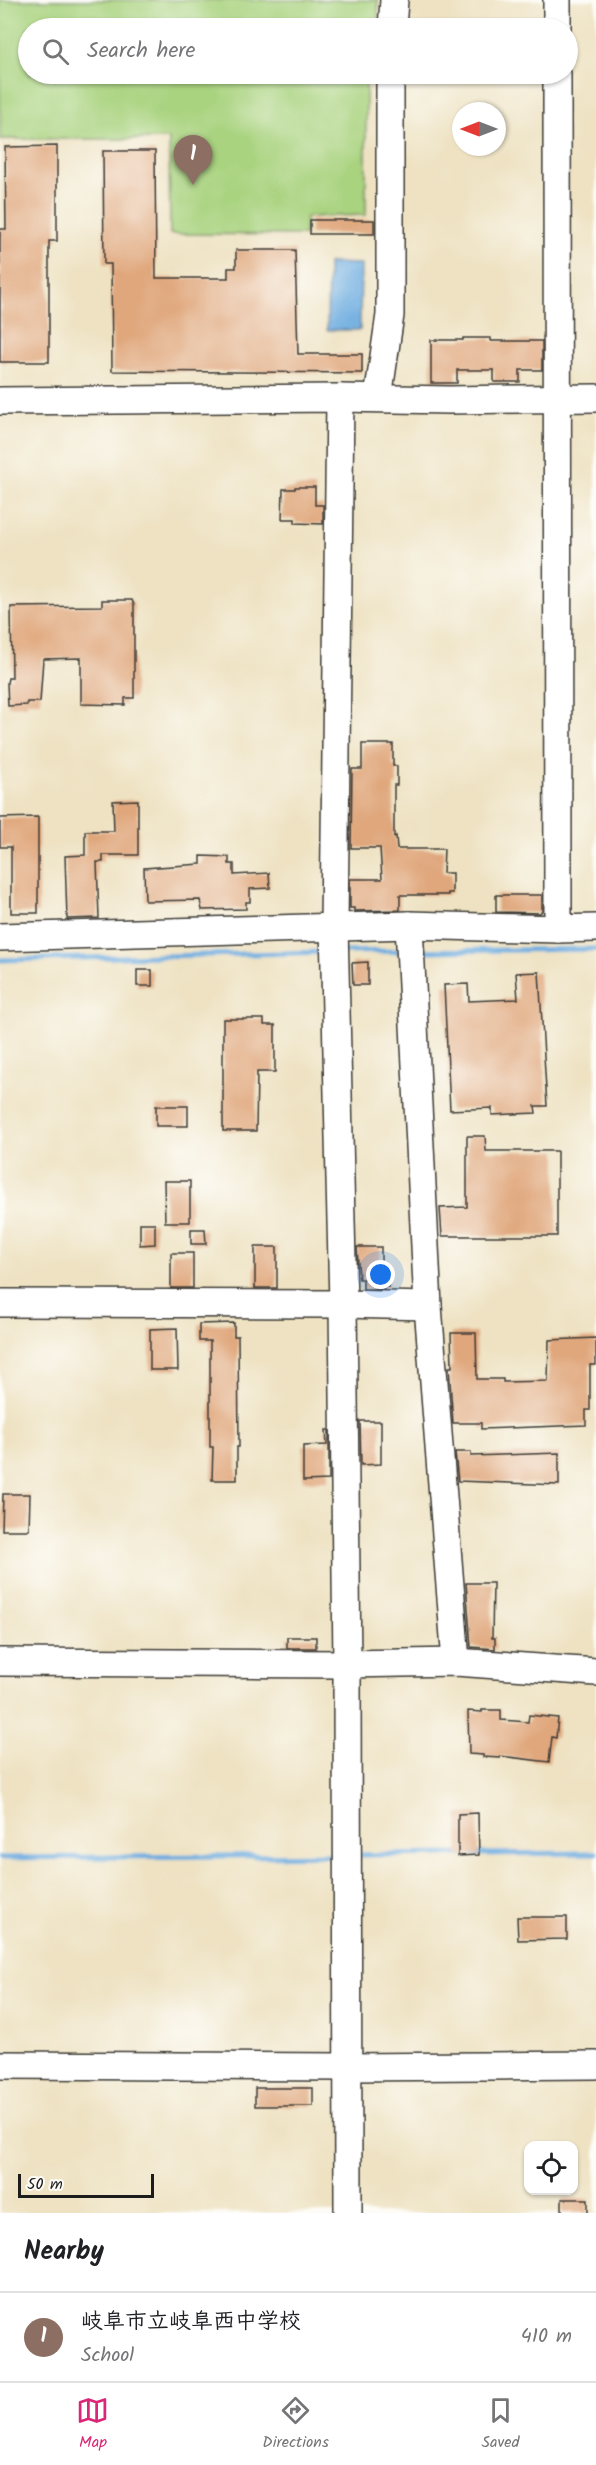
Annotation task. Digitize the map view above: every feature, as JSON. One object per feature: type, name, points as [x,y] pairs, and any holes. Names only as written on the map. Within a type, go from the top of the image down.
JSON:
[{"type":"street","points":[[393,18],[394,0]]},
{"type":"street","points":[[556,0],[557,18]]},
{"type":"street","points":[[378,398],[390,315],[390,84]]},
{"type":"street","points":[[557,84],[558,929]]},
{"type":"street","points":[[340,398],[334,927],[343,1304],[347,1664],[348,2213]]},
{"type":"street","points":[[0,401],[596,398]]},
{"type":"street","points":[[409,925],[428,1306],[456,1662]]},
{"type":"street","points":[[0,937],[409,925],[596,928]]},
{"type":"street","points":[[0,1303],[428,1306]]},
{"type":"street","points":[[0,1662],[347,1664],[456,1662],[596,1672]]},
{"type":"street","points":[[0,2066],[596,2065]]},
{"type":"green space","points":[[0,0],[378,0],[378,18],[18,18],[18,84],[366,84],[366,215],[306,217],[305,235],[170,234],[169,139],[0,139]]},
{"type":"water","points":[[328,263],[361,264],[360,330],[327,330]]},
{"type":"building","points":[[57,146],[57,241],[49,241],[49,362],[0,362],[0,229],[6,229],[5,147]]},
{"type":"building","points":[[103,151],[155,151],[156,278],[228,278],[228,268],[236,268],[236,250],[295,250],[298,354],[362,354],[362,373],[112,371],[111,264],[104,264]]},
{"type":"building","points":[[310,220],[374,220],[374,234],[310,234]]},
{"type":"building","points":[[463,338],[491,338],[491,341],[542,341],[542,370],[520,370],[520,382],[494,382],[494,370],[457,370],[457,383],[431,383],[431,340],[463,340]]},
{"type":"building","points":[[295,487],[315,487],[315,505],[323,505],[323,524],[295,523],[295,519],[282,519],[283,489],[295,489]]},
{"type":"building","points":[[102,600],[132,600],[134,605],[134,698],[125,698],[125,705],[81,704],[81,658],[43,659],[40,702],[8,706],[7,683],[8,678],[12,678],[11,607],[102,606]]},
{"type":"building","points":[[362,744],[393,744],[393,766],[397,766],[397,785],[394,785],[394,837],[396,836],[397,849],[444,849],[443,873],[452,873],[452,893],[448,895],[400,895],[400,910],[354,911],[354,908],[350,908],[350,879],[382,879],[380,848],[351,848],[352,769],[362,769]]},
{"type":"building","points":[[138,800],[138,855],[103,855],[103,862],[97,862],[99,918],[67,919],[65,856],[85,855],[85,831],[114,831],[113,801]]},
{"type":"building","points":[[38,817],[38,913],[11,913],[11,847],[0,847],[0,818]]},
{"type":"building","points":[[201,856],[229,857],[229,864],[234,864],[234,875],[269,873],[270,888],[250,889],[250,902],[246,902],[246,909],[202,910],[200,900],[145,901],[144,868],[201,864]]},
{"type":"building","points":[[496,895],[542,895],[542,911],[540,913],[496,912]]},
{"type":"building","points":[[368,962],[368,985],[353,985],[352,963]]},
{"type":"building","points":[[137,970],[152,970],[152,986],[137,986]]},
{"type":"building","points":[[539,972],[547,1106],[535,1106],[536,1113],[492,1115],[492,1108],[450,1110],[444,985],[468,984],[469,1001],[518,999],[516,973]]},
{"type":"building","points":[[223,1019],[264,1019],[264,1025],[275,1025],[275,1072],[257,1072],[256,1131],[223,1131]]},
{"type":"building","points":[[156,1106],[188,1106],[188,1126],[156,1126]]},
{"type":"building","points":[[467,1136],[485,1136],[486,1151],[557,1151],[557,1236],[442,1236],[440,1208],[467,1207]]},
{"type":"building","points":[[164,1181],[190,1181],[190,1222],[165,1222]]},
{"type":"building","points":[[140,1223],[155,1223],[155,1244],[140,1245]]},
{"type":"building","points":[[191,1229],[205,1229],[206,1244],[191,1244]]},
{"type":"building","points":[[255,1247],[277,1247],[277,1288],[255,1288]]},
{"type":"building","points":[[357,1247],[381,1247],[381,1262],[384,1262],[384,1271],[388,1271],[388,1287],[363,1289],[363,1279],[359,1279]]},
{"type":"building","points":[[171,1253],[193,1253],[193,1288],[171,1288]]},
{"type":"building","points":[[234,1323],[234,1336],[238,1336],[237,1480],[212,1480],[210,1341],[199,1341],[199,1324]]},
{"type":"building","points":[[177,1328],[178,1370],[150,1370],[150,1329]]},
{"type":"building","points":[[451,1333],[476,1333],[477,1379],[503,1379],[503,1382],[548,1381],[549,1340],[596,1338],[596,1365],[590,1365],[590,1410],[586,1410],[586,1425],[481,1429],[481,1423],[453,1423],[449,1367],[452,1367]]},
{"type":"building","points":[[360,1421],[381,1421],[381,1464],[361,1465]]},
{"type":"building","points":[[326,1430],[329,1430],[329,1480],[303,1481],[303,1446],[327,1445]]},
{"type":"building","points":[[455,1452],[471,1452],[471,1456],[559,1453],[559,1485],[458,1481]]},
{"type":"building","points":[[3,1494],[30,1494],[29,1530],[2,1530]]},
{"type":"building","points":[[466,1583],[493,1583],[492,1638],[495,1638],[495,1649],[471,1647]]},
{"type":"building","points":[[287,1637],[316,1637],[316,1648],[287,1648]]},
{"type":"building","points":[[482,1710],[501,1710],[501,1720],[528,1722],[529,1715],[558,1718],[556,1738],[552,1737],[549,1762],[469,1754],[468,1711],[482,1712]]},
{"type":"building","points":[[478,1813],[479,1855],[458,1856],[458,1814]]},
{"type":"building","points":[[517,1917],[567,1917],[567,1939],[518,1940]]},
{"type":"building","points":[[255,2088],[313,2088],[313,2106],[255,2106]]},
{"type":"building","points":[[562,2199],[588,2199],[588,2213],[562,2213]]},
{"type":"waterway","points":[[419,951],[596,949]]},
{"type":"waterway","points":[[344,952],[403,951]]},
{"type":"waterway","points":[[0,960],[328,952]]},
{"type":"waterway","points":[[473,1854],[596,1853]]},
{"type":"waterway","points":[[356,1855],[463,1854]]},
{"type":"waterway","points":[[0,1858],[340,1855]]},
{"type":"place","name":"岐阜市立岐阜西中学校","points":[[193,185]]}]
